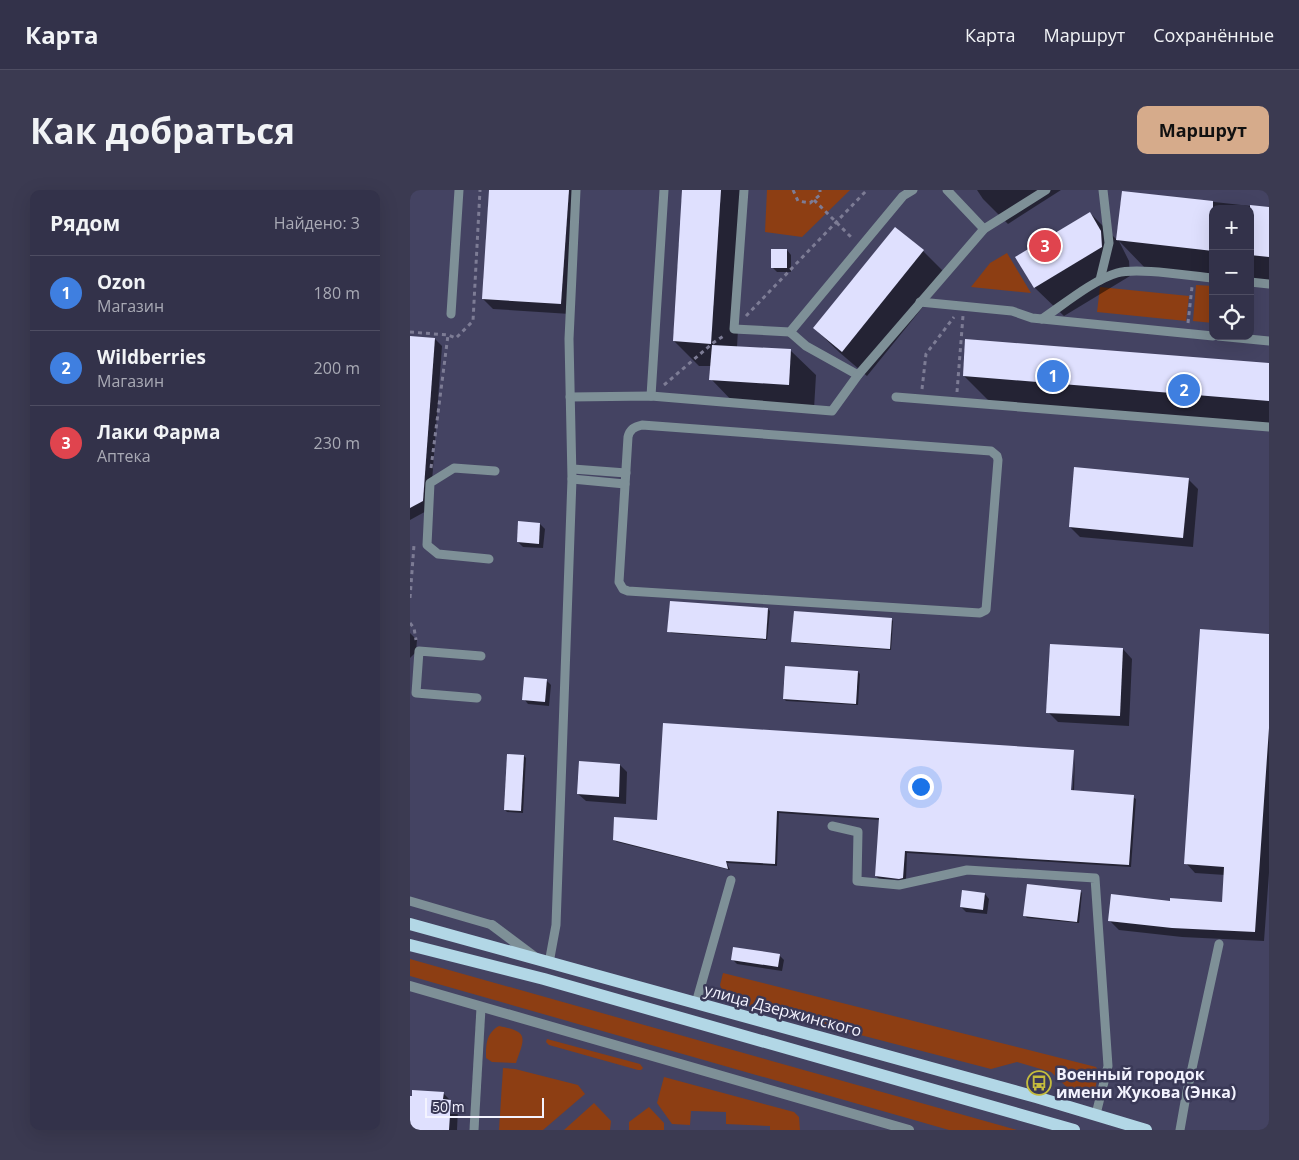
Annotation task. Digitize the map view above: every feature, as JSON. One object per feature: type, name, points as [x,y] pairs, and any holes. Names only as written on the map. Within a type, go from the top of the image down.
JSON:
[{"type":"main road","name":"улица Дзержинского","points":[[410,924],[1096,1114],[1146,1130]]},
{"type":"main road","points":[[410,945],[544,979],[1074,1130]]},
{"type":"street","points":[[492,925],[544,961]]},
{"type":"street","points":[[410,986],[480,1008],[909,1130]]},
{"type":"lane","points":[[452,314],[459,190]]},
{"type":"lane","points":[[544,961],[556,925],[573,469],[569,339],[576,190]]},
{"type":"lane","points":[[651,396],[664,190]]},
{"type":"lane","points":[[744,190],[734,329],[790,332],[806,346],[858,375]]},
{"type":"lane","points":[[790,332],[904,196],[913,190]]},
{"type":"lane","points":[[947,190],[984,229]]},
{"type":"lane","points":[[570,397],[651,396],[832,411],[858,375],[984,229],[1046,190]]},
{"type":"lane","points":[[1100,280],[1109,243],[1103,190]]},
{"type":"lane","points":[[1042,320],[1100,280],[1116,273],[1132,270],[1209,278]]},
{"type":"lane","points":[[1254,282],[1269,284]]},
{"type":"lane","points":[[920,302],[1012,311],[1042,320],[1209,336]]},
{"type":"lane","points":[[1254,340],[1269,341]]},
{"type":"lane","points":[[896,397],[1269,427]]},
{"type":"lane","points":[[642,425],[991,451],[997,456],[998,460],[986,610],[980,613],[628,591],[623,589],[619,582],[626,473],[629,432],[633,428],[642,425]]},
{"type":"lane","points":[[489,559],[438,554],[427,545],[430,484],[454,468],[495,471]]},
{"type":"lane","points":[[573,469],[626,473]]},
{"type":"lane","points":[[572,479],[625,484]]},
{"type":"lane","points":[[477,698],[416,693],[419,652],[481,656]]},
{"type":"lane","points":[[832,826],[858,832],[857,881],[899,885],[967,870],[1095,878],[1108,1066],[1096,1114]]},
{"type":"lane","points":[[696,1003],[730,880]]},
{"type":"lane","points":[[410,901],[492,925]]},
{"type":"lane","points":[[1180,1130],[1219,944]]},
{"type":"lane","points":[[474,1130],[480,1008]]},
{"type":"path","points":[[410,332],[448,335],[456,338],[472,321],[480,190]]},
{"type":"path","points":[[793,190],[798,201],[810,203],[820,195],[820,190]]},
{"type":"path","points":[[651,396],[712,343],[734,329],[867,190]]},
{"type":"path","points":[[814,200],[861,247]]},
{"type":"path","points":[[1187,334],[1193,276]]},
{"type":"path","points":[[921,399],[926,354],[961,306]]},
{"type":"path","points":[[956,402],[961,306]]},
{"type":"path","points":[[430,473],[448,335]]},
{"type":"shaded area","points":[[767,190],[850,190],[802,237],[765,232]]},
{"type":"shaded area","points":[[1007,253],[1031,293],[971,287],[990,263]]},
{"type":"shaded area","points":[[1196,285],[1209,286],[1209,323],[1193,321]]},
{"type":"shaded area","points":[[1100,287],[1189,296],[1186,321],[1097,312]]},
{"type":"shaded area","points":[[410,959],[1017,1130],[949,1130],[410,976]]},
{"type":"shaded area","points":[[723,973],[1096,1067],[1098,1071],[1095,1092],[1076,1096],[1051,1072],[1017,1062],[991,1069],[726,1000],[720,985]]},
{"type":"shaded area","points":[[499,1026],[516,1031],[522,1037],[516,1063],[492,1062],[486,1058],[489,1036]]},
{"type":"shaded area","points":[[547,1039],[640,1064],[643,1068],[638,1070],[549,1045],[546,1042]]},
{"type":"shaded area","points":[[503,1068],[515,1069],[578,1085],[585,1094],[543,1130],[499,1130]]},
{"type":"shaded area","points":[[664,1077],[794,1112],[799,1117],[800,1130],[770,1130],[770,1126],[726,1124],[726,1112],[691,1111],[690,1125],[672,1124],[657,1103]]},
{"type":"shaded area","points":[[594,1103],[611,1121],[610,1130],[564,1130]]},
{"type":"shaded area","points":[[649,1107],[664,1123],[664,1130],[629,1130],[629,1122]]},
{"type":"building","points":[[489,190],[569,190],[561,304],[482,299]]},
{"type":"building","points":[[682,190],[721,190],[711,344],[673,341]]},
{"type":"building","points":[[1122,191],[1213,201],[1213,205],[1209,205],[1209,251],[1116,240]]},
{"type":"building","points":[[1254,205],[1269,207],[1269,257],[1254,255]]},
{"type":"building","points":[[1090,212],[1101,231],[1102,247],[1034,288],[1015,257]]},
{"type":"building","points":[[895,227],[924,250],[842,352],[813,328]]},
{"type":"building","points":[[771,249],[787,249],[787,268],[771,268]]},
{"type":"building","points":[[410,336],[435,338],[423,501],[410,508]]},
{"type":"building","points":[[965,339],[1269,363],[1269,401],[963,376]]},
{"type":"building","points":[[712,345],[791,349],[789,385],[709,380]]},
{"type":"building","points":[[1074,467],[1189,478],[1183,538],[1069,527]]},
{"type":"building","points":[[518,521],[540,523],[539,544],[517,542]]},
{"type":"building","points":[[670,601],[768,608],[766,639],[667,632]]},
{"type":"building","points":[[794,611],[892,618],[890,649],[791,642]]},
{"type":"building","points":[[1200,629],[1269,634],[1269,728],[1255,932],[1172,928],[1108,921],[1111,894],[1170,901],[1170,898],[1222,902],[1224,867],[1184,864]]},
{"type":"building","points":[[1050,644],[1123,648],[1120,716],[1046,713]]},
{"type":"building","points":[[785,666],[858,671],[856,704],[783,699]]},
{"type":"building","points":[[524,677],[547,679],[545,702],[522,700]]},
{"type":"building","points":[[663,723],[1074,750],[1071,790],[1134,795],[1129,865],[905,851],[903,878],[875,876],[879,818],[777,811],[775,864],[726,861],[728,869],[613,840],[614,817],[657,820]]},
{"type":"building","points":[[507,754],[524,755],[521,811],[504,810]]},
{"type":"building","points":[[579,761],[620,764],[619,797],[577,794]]},
{"type":"building","points":[[1027,884],[1081,890],[1077,922],[1023,916]]},
{"type":"building","points":[[962,890],[985,893],[983,910],[960,907]]},
{"type":"building","points":[[733,947],[780,954],[778,967],[731,960]]},
{"type":"building","points":[[412,1090],[444,1092],[443,1099],[451,1100],[449,1130],[410,1130],[410,1096],[412,1096]]},
{"type":"place","name":"Лаки Фарма","points":[[1045,246]]},
{"type":"place","name":"Ozon","points":[[1053,376]]},
{"type":"place","name":"Wildberries","points":[[1184,390]]},
{"type":"place","name":"Военный городок имени Жукова (Энка)","points":[[1039,1083]]}]
